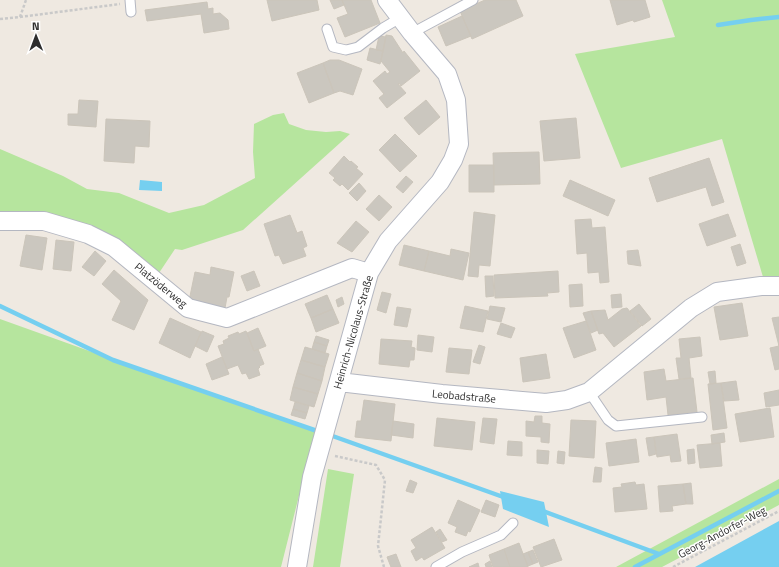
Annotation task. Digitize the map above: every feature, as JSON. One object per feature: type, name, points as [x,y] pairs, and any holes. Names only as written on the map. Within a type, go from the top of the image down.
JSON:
[{"type":"street","name":"Heinrich-Nicolaus-Straße","points":[[297,567],[312,477],[369,273],[388,241],[440,182],[453,160],[459,144],[456,100],[447,74],[412,33],[387,0]]},
{"type":"street","name":"Platzöderweg","points":[[0,221],[44,221],[88,234],[114,247],[188,308],[227,318],[352,268],[369,273]]},
{"type":"street","name":"Leobadstraße","points":[[339,382],[442,394],[546,403],[567,400],[589,392],[691,308],[717,292],[761,286],[779,286]]},
{"type":"lane","points":[[412,33],[473,0]]},
{"type":"lane","points":[[327,29],[333,47],[346,50],[358,47],[383,28],[400,18]]},
{"type":"lane","points":[[589,392],[608,420],[616,426],[702,417]]},
{"type":"lane","points":[[436,567],[462,552],[501,535],[513,523]]},
{"type":"path","points":[[20,17],[26,0]]},
{"type":"path","points":[[0,19],[130,5]]},
{"type":"path","points":[[332,455],[376,465],[385,480],[378,546],[384,567]]},
{"type":"path","name":"Georg-Andorfer-Weg","points":[[673,567],[779,512]]},
{"type":"green space","points":[[662,0],[779,0],[779,277],[763,277],[722,139],[621,168],[575,54],[675,37]]},
{"type":"green space","points":[[284,113],[289,124],[306,130],[326,132],[340,131],[350,134],[243,230],[182,250],[175,249],[159,273],[131,249],[111,237],[0,214],[0,149],[63,176],[87,189],[119,193],[169,213],[204,205],[255,178],[253,152],[254,124],[273,115]]},
{"type":"green space","points":[[0,319],[315,432],[281,567],[0,567]]},
{"type":"green space","points":[[328,469],[354,474],[340,567],[313,567]]},
{"type":"green space","points":[[779,479],[779,505],[662,567],[616,567]]},
{"type":"water","points":[[140,180],[162,182],[162,191],[139,190]]},
{"type":"water","points":[[500,491],[544,502],[549,527],[503,509]]},
{"type":"water","points":[[779,521],[779,567],[695,567]]},
{"type":"building","points":[[267,0],[317,0],[319,10],[272,21]]},
{"type":"building","points":[[330,0],[342,0],[344,5],[334,9]]},
{"type":"building","points":[[342,0],[371,0],[380,23],[345,37],[337,18],[348,14]]},
{"type":"building","points":[[485,0],[516,0],[523,16],[472,39],[460,11]]},
{"type":"building","points":[[610,0],[645,0],[650,17],[617,25]]},
{"type":"building","points":[[207,2],[208,9],[213,8],[213,14],[220,13],[228,20],[229,29],[204,33],[201,14],[147,21],[145,10]]},
{"type":"building","points":[[462,16],[471,36],[446,46],[438,27]]},
{"type":"building","points":[[386,35],[392,36],[403,53],[404,51],[420,71],[401,86],[399,83],[398,84],[406,93],[387,108],[379,98],[384,94],[373,81],[385,71],[387,74],[390,72],[381,61]]},
{"type":"building","points":[[379,36],[386,37],[383,51],[376,50]]},
{"type":"building","points":[[370,48],[383,51],[380,64],[367,60]]},
{"type":"building","points":[[330,60],[339,60],[362,69],[353,95],[340,91],[334,93],[323,63]]},
{"type":"building","points":[[323,63],[334,93],[309,103],[297,73]]},
{"type":"building","points":[[79,100],[98,101],[96,127],[68,125],[68,114],[78,114]]},
{"type":"building","points":[[426,100],[440,117],[419,135],[404,118]]},
{"type":"building","points":[[576,118],[580,158],[544,161],[540,121]]},
{"type":"building","points":[[106,119],[150,121],[149,147],[135,146],[134,163],[104,161]]},
{"type":"building","points":[[395,134],[417,156],[400,172],[379,150]]},
{"type":"building","points":[[539,152],[540,184],[494,185],[493,153]]},
{"type":"building","points":[[344,156],[358,167],[356,168],[363,174],[348,190],[342,184],[340,186],[333,180],[335,178],[329,173]]},
{"type":"building","points":[[709,158],[724,202],[712,206],[706,187],[657,202],[649,178]]},
{"type":"building","points":[[469,165],[494,165],[494,192],[469,192]]},
{"type":"building","points":[[406,176],[413,182],[403,193],[396,187]]},
{"type":"building","points":[[570,180],[615,200],[608,216],[563,196]]},
{"type":"building","points":[[359,183],[366,191],[357,201],[349,193]]},
{"type":"building","points":[[379,195],[392,207],[379,221],[366,209]]},
{"type":"building","points":[[474,212],[495,215],[490,266],[479,265],[478,277],[468,276]]},
{"type":"building","points":[[728,214],[736,236],[707,246],[699,224]]},
{"type":"building","points":[[290,215],[297,233],[302,231],[307,246],[303,248],[306,256],[283,264],[279,255],[275,256],[264,224]]},
{"type":"building","points":[[591,219],[592,228],[605,227],[609,282],[600,283],[599,272],[588,273],[587,253],[577,254],[575,220]]},
{"type":"building","points":[[356,221],[369,232],[352,252],[337,243]]},
{"type":"building","points":[[26,235],[47,238],[42,270],[20,266]]},
{"type":"building","points":[[56,240],[74,242],[71,271],[53,269]]},
{"type":"building","points":[[740,244],[746,263],[737,266],[731,247]]},
{"type":"building","points":[[404,245],[429,251],[424,271],[399,265]]},
{"type":"building","points":[[451,249],[469,253],[463,280],[424,271],[429,251],[450,256]]},
{"type":"building","points":[[638,250],[641,266],[628,264],[627,251]]},
{"type":"building","points":[[95,251],[106,261],[94,276],[82,267]]},
{"type":"building","points":[[211,267],[234,272],[229,297],[227,297],[225,308],[189,301],[195,272],[210,275]]},
{"type":"building","points":[[114,270],[148,300],[134,330],[112,320],[121,301],[102,284]]},
{"type":"building","points":[[254,271],[260,286],[247,291],[241,276]]},
{"type":"building","points":[[558,271],[559,292],[547,293],[548,296],[495,298],[494,275]]},
{"type":"building","points":[[485,276],[493,276],[494,296],[486,297]]},
{"type":"building","points":[[582,284],[583,306],[570,307],[569,285]]},
{"type":"building","points":[[382,292],[391,294],[386,313],[377,310]]},
{"type":"building","points":[[621,294],[622,307],[612,308],[611,295]]},
{"type":"building","points":[[327,295],[333,309],[311,318],[305,304]]},
{"type":"building","points":[[342,297],[344,304],[338,307],[336,300]]},
{"type":"building","points":[[742,303],[748,336],[720,340],[714,307]]},
{"type":"building","points":[[639,304],[651,319],[642,326],[630,311]]},
{"type":"building","points":[[465,306],[488,311],[483,332],[460,328]]},
{"type":"building","points":[[490,306],[505,308],[501,322],[487,319]]},
{"type":"building","points":[[397,307],[411,309],[407,327],[394,325]]},
{"type":"building","points":[[627,308],[641,326],[614,347],[603,333],[599,334],[591,311],[605,310],[608,320],[622,309]]},
{"type":"building","points":[[333,309],[339,323],[316,332],[311,318]]},
{"type":"building","points":[[591,311],[598,330],[591,333],[583,313]]},
{"type":"building","points":[[779,317],[779,346],[772,318]]},
{"type":"building","points":[[170,318],[201,332],[190,358],[159,343]]},
{"type":"building","points":[[586,321],[596,350],[574,358],[563,328]]},
{"type":"building","points":[[501,323],[515,328],[511,338],[497,334]]},
{"type":"building","points":[[258,328],[266,346],[254,351],[247,333]]},
{"type":"building","points":[[202,331],[214,336],[207,352],[195,346]]},
{"type":"building","points":[[246,331],[254,351],[258,349],[264,364],[259,366],[260,367],[258,369],[260,375],[249,379],[246,373],[242,374],[238,365],[227,369],[218,346],[224,344],[223,341],[229,338],[228,336]]},
{"type":"building","points":[[418,335],[434,337],[432,352],[417,350]]},
{"type":"building","points":[[316,336],[329,340],[327,346],[314,342]]},
{"type":"building","points":[[700,337],[702,356],[689,358],[691,378],[679,379],[676,358],[681,358],[679,339]]},
{"type":"building","points":[[381,339],[412,341],[411,347],[415,348],[414,360],[410,360],[409,367],[379,364]]},
{"type":"building","points":[[314,342],[327,346],[325,353],[312,349]]},
{"type":"building","points":[[479,345],[485,347],[480,364],[473,362]]},
{"type":"building","points":[[779,346],[779,369],[775,370],[770,348]]},
{"type":"building","points":[[305,347],[329,354],[325,367],[301,360]]},
{"type":"building","points":[[449,348],[472,350],[469,374],[446,372]]},
{"type":"building","points":[[546,354],[550,378],[523,382],[520,358]]},
{"type":"building","points":[[222,357],[229,374],[212,380],[206,364]]},
{"type":"building","points":[[301,360],[325,367],[322,381],[297,373]]},
{"type":"building","points":[[664,369],[666,381],[693,378],[697,412],[668,415],[666,397],[647,400],[644,372]]},
{"type":"building","points":[[715,371],[716,383],[710,384],[708,372]]},
{"type":"building","points":[[297,373],[322,381],[318,394],[293,387]]},
{"type":"building","points":[[736,381],[739,400],[724,401],[721,383]]},
{"type":"building","points":[[721,383],[727,428],[713,430],[708,384]]},
{"type":"building","points":[[293,387],[318,394],[314,407],[290,400]]},
{"type":"building","points":[[779,390],[779,405],[766,407],[764,393]]},
{"type":"building","points":[[364,400],[395,404],[391,441],[355,437],[357,421],[361,421]]},
{"type":"building","points":[[295,402],[309,406],[307,413],[293,409]]},
{"type":"building","points":[[770,408],[774,437],[740,442],[735,414]]},
{"type":"building","points":[[293,409],[307,413],[305,419],[291,415]]},
{"type":"building","points":[[535,416],[542,416],[542,423],[550,424],[549,443],[541,442],[541,437],[526,436],[526,421],[534,422]]},
{"type":"building","points":[[437,418],[475,422],[472,450],[434,446]]},
{"type":"building","points":[[483,418],[497,419],[494,444],[480,442]]},
{"type":"building","points":[[571,420],[596,421],[594,458],[569,456]]},
{"type":"building","points":[[393,421],[414,424],[413,438],[391,435]]},
{"type":"building","points":[[724,433],[725,442],[712,444],[711,435]]},
{"type":"building","points":[[677,434],[681,461],[671,462],[670,455],[657,457],[654,437]]},
{"type":"building","points":[[654,437],[656,454],[649,456],[646,438]]},
{"type":"building","points":[[636,439],[639,462],[609,466],[606,443]]},
{"type":"building","points":[[508,441],[522,442],[522,456],[507,455]]},
{"type":"building","points":[[720,443],[722,466],[700,468],[697,445]]},
{"type":"building","points":[[694,449],[695,463],[688,464],[687,450]]},
{"type":"building","points":[[537,450],[549,451],[548,464],[537,463]]},
{"type":"building","points":[[558,451],[565,452],[564,464],[557,463]]},
{"type":"building","points":[[595,467],[602,468],[601,482],[593,482]]},
{"type":"building","points":[[410,480],[417,483],[413,493],[406,491]]},
{"type":"building","points":[[635,482],[636,485],[644,484],[647,509],[615,512],[613,488],[622,487],[621,484]]},
{"type":"building","points":[[691,483],[693,504],[686,504],[683,484]]},
{"type":"building","points":[[683,484],[686,504],[672,506],[673,511],[660,512],[658,486]]},
{"type":"building","points":[[458,500],[480,510],[470,532],[468,531],[466,536],[455,532],[457,527],[448,523]]},
{"type":"building","points":[[486,500],[499,505],[495,517],[481,512]]},
{"type":"building","points":[[432,527],[445,548],[424,560],[422,557],[416,561],[411,551],[416,548],[411,540]]},
{"type":"building","points":[[440,529],[447,540],[442,542],[436,532]]},
{"type":"building","points":[[554,539],[562,560],[541,567],[533,547]]},
{"type":"building","points":[[519,543],[528,567],[510,567],[504,549]]},
{"type":"building","points":[[504,549],[510,567],[493,567],[489,555]]},
{"type":"building","points":[[533,550],[538,562],[533,564],[528,552]]},
{"type":"building","points":[[528,552],[533,564],[528,566],[523,554]]},
{"type":"building","points":[[396,554],[401,567],[391,567],[387,557]]},
{"type":"building","points":[[490,561],[492,567],[486,567],[485,564]]},
{"type":"building","points":[[478,563],[479,567],[469,567]]},
{"type":"waterway","points":[[718,25],[779,17]]},
{"type":"waterway","points":[[0,306],[113,360],[320,432]]},
{"type":"waterway","points":[[327,434],[506,498]]},
{"type":"waterway","points":[[635,567],[779,491]]},
{"type":"waterway","points":[[540,510],[659,554]]}]
